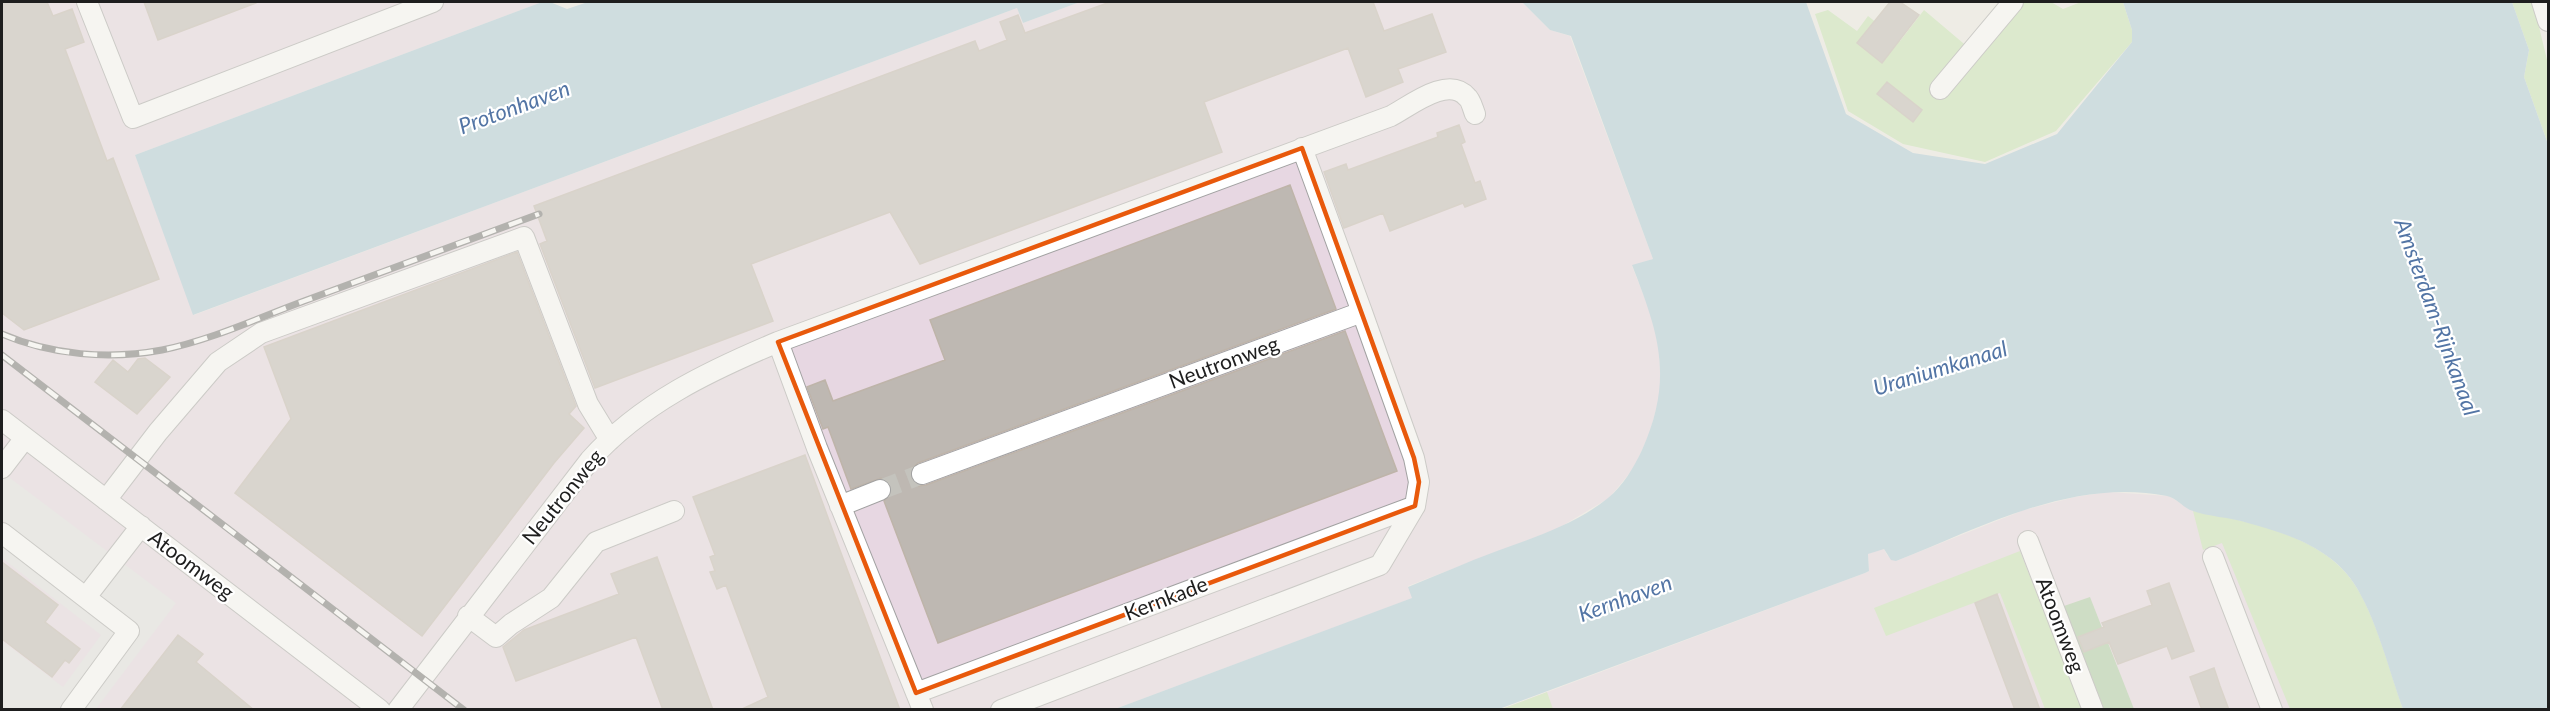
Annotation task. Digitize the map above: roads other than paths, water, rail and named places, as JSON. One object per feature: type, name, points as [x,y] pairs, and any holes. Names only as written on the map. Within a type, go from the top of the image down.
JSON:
[{"type":"street","points":[[87,2],[134,118],[433,2]]},
{"type":"street","points":[[1940,89],[2013,2]]},
{"type":"street","points":[[2542,2],[2548,21]]},
{"type":"street","name":"Neutronweg","points":[[398,710],[590,460],[610,440],[666,396],[722,366],[778,342],[1391,116],[1431,93],[1443,89],[1455,89],[1468,97],[1475,114]]},
{"type":"street","points":[[1001,710],[1380,565],[1415,506],[1419,482],[1414,458],[1302,148]]},
{"type":"street","points":[[106,500],[158,432],[218,362],[261,333],[524,237],[588,404],[610,440]]},
{"type":"street","name":"Neutronweg","points":[[922,474],[1362,312]]},
{"type":"street","points":[[778,342],[840,506],[880,490]]},
{"type":"street","name":"Atoomweg","points":[[2,420],[380,710]]},
{"type":"street","points":[[2,468],[24,438]]},
{"type":"street","name":"Kernkade","points":[[840,506],[919,701],[1415,506]]},
{"type":"street","points":[[468,616],[496,637],[511,624],[551,598],[596,542],[674,511]]},
{"type":"street","points":[[86,597],[141,526]]},
{"type":"street","points":[[2,533],[129,631],[71,710]]},
{"type":"street","name":"Atoomweg","points":[[2028,541],[2093,710]]},
{"type":"street","points":[[2213,557],[2272,710]]},
{"type":"water","name":"Protonhaven","points":[[542,2],[550,2],[567,9],[588,2],[1080,2],[1023,23],[1017,8],[193,315],[135,155]]},
{"type":"water","points":[[1522,2],[1806,2],[1846,114],[1913,153],[1985,164],[2057,134],[2132,42],[2132,30],[2123,2],[2512,2],[2529,50],[2524,77],[2548,144],[2548,709],[2403,709],[2369,611],[2353,582],[2332,560],[2320,551],[2292,537],[2241,521],[2190,510],[2167,496],[2132,492],[2097,494],[2028,509],[1896,561],[1891,560],[1884,549],[1868,554],[1869,571],[1865,573],[1499,709],[1115,709],[1412,598],[1408,587],[1569,523],[1596,507],[1613,493],[1632,469],[1652,424],[1660,378],[1655,335],[1632,265],[1653,259],[1571,36],[1550,30]]},
{"type":"tunnel","points":[[880,490],[922,474]]},
{"type":"railway","points":[[2,334],[40,347],[80,354],[122,355],[180,346],[216,335],[539,214]]},
{"type":"railway","points":[[2,355],[464,710]]},
{"type":"water label","name":"Amsterdam-Rijnkanaal","points":[[2437,317]]},
{"type":"water label","name":"Uraniumkanaal","points":[[1940,368]]},
{"type":"water label","name":"Kernhaven","points":[[1625,598]]}]
